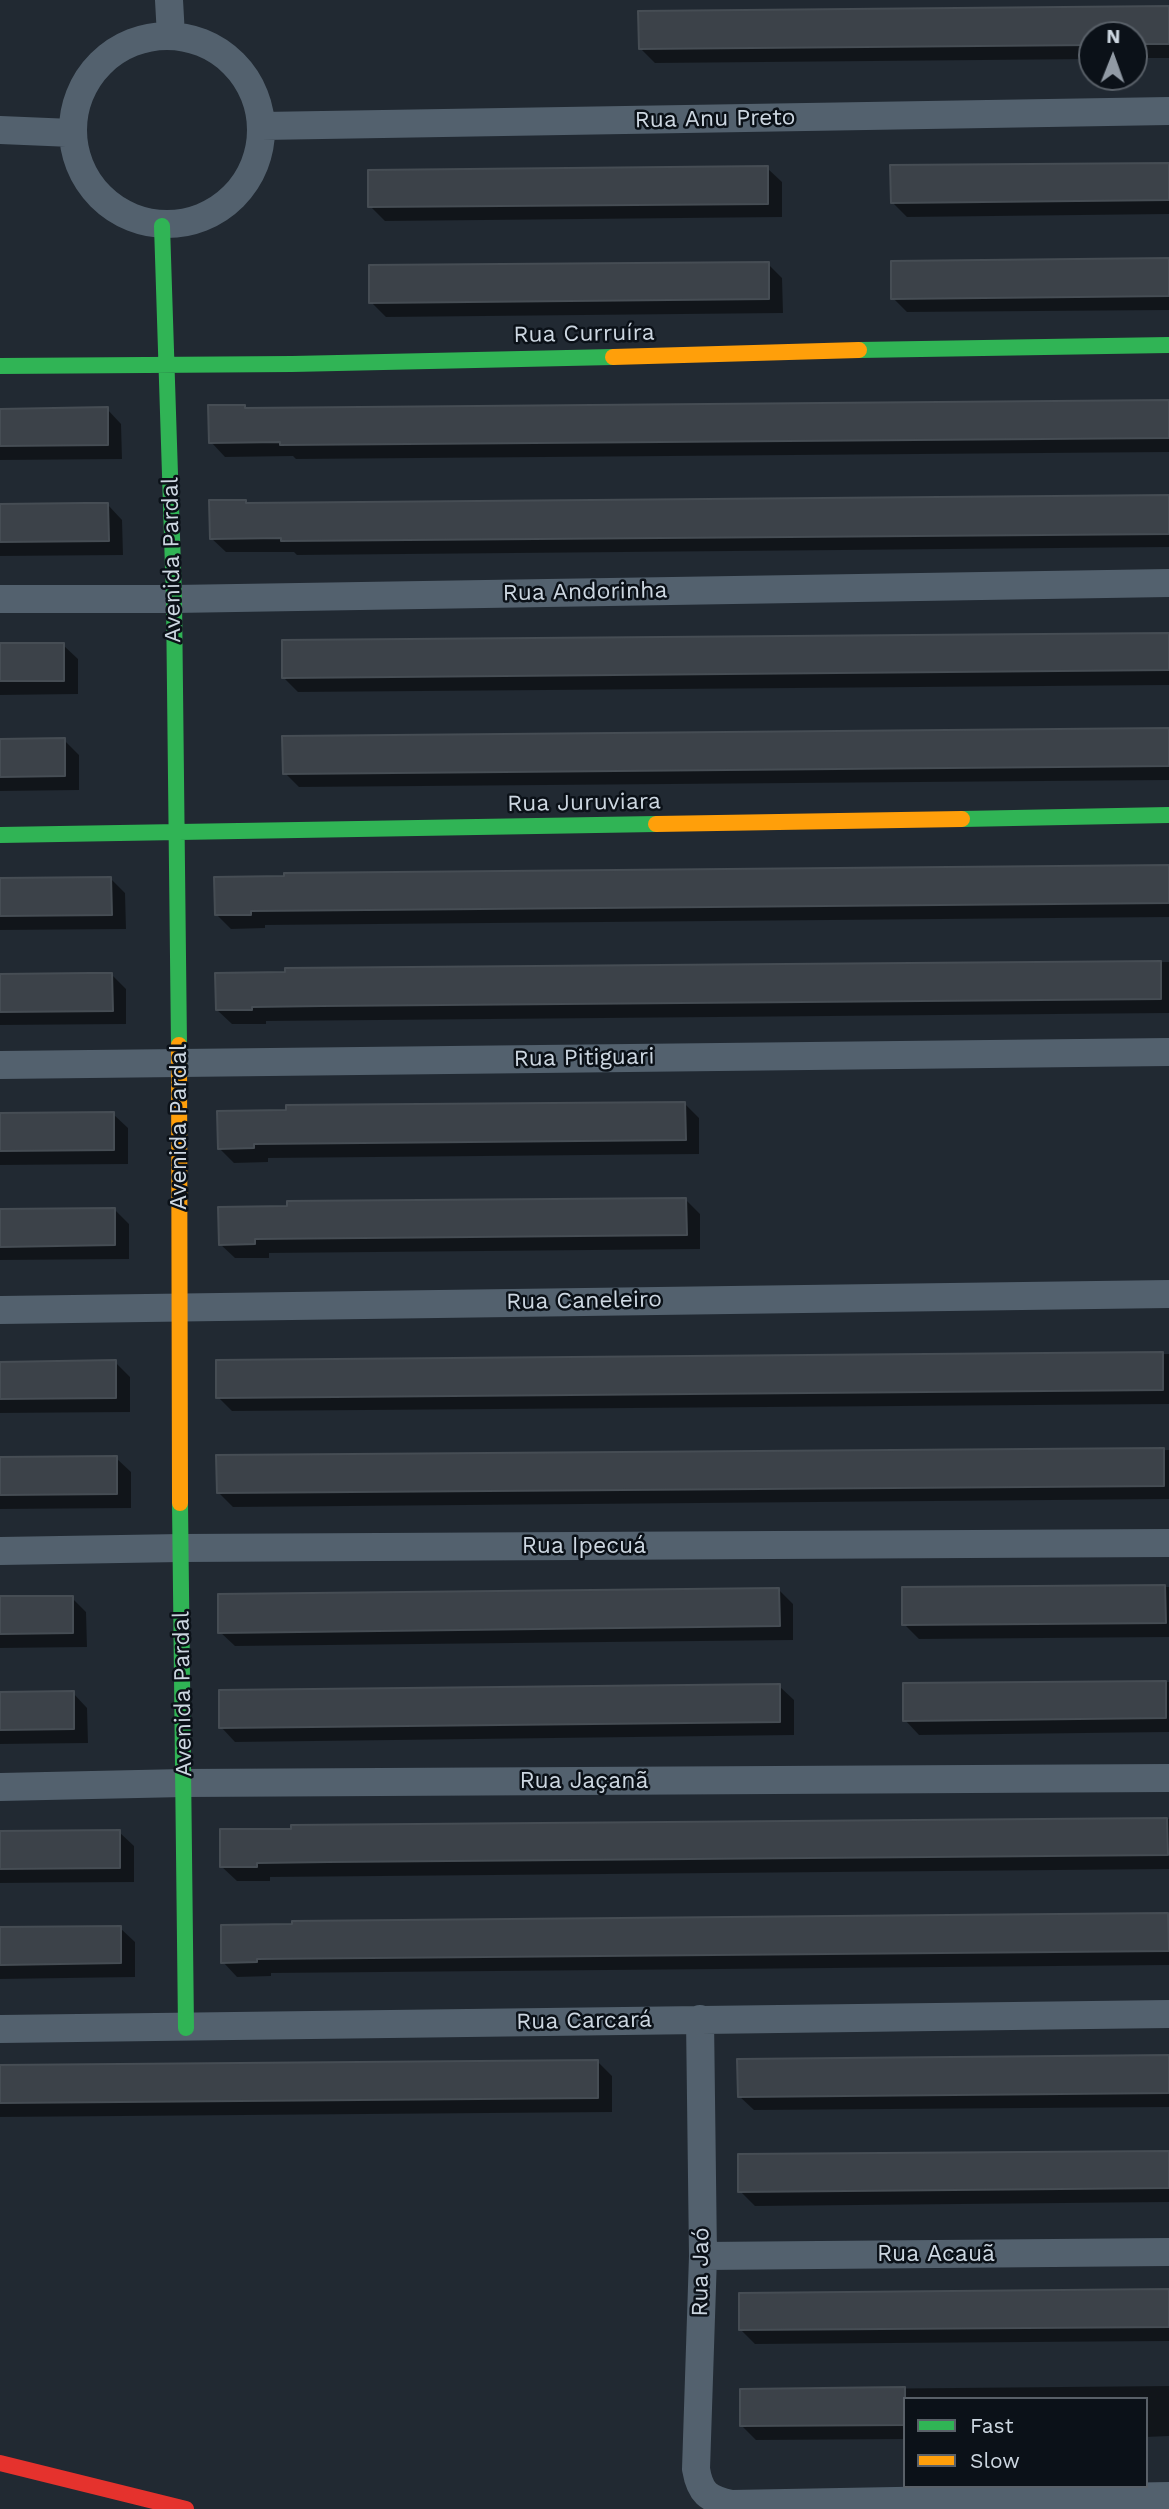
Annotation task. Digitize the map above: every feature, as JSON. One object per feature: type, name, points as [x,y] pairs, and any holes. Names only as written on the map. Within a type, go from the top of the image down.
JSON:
[{"type":"street","points":[[169,0],[170,36]]},
{"type":"street","points":[[170,36],[198,41],[223,54],[243,74],[256,98],[262,125],[257,162],[238,193],[209,215],[162,226],[115,209],[93,189],[78,162],[72,133],[76,102],[91,75],[112,53],[140,40],[170,36]]},
{"type":"street","name":"Rua Anu Preto","points":[[262,125],[1169,111]]},
{"type":"street","points":[[0,130],[72,133]]},
{"type":"street","name":"Avenida Pardal","points":[[162,226],[174,599],[186,2028]]},
{"type":"street","name":"Rua Curruíra","points":[[0,366],[167,367],[998,346],[1169,345]]},
{"type":"street","name":"Rua Andorinha","points":[[0,599],[174,599],[1169,583]]},
{"type":"street","name":"Rua Juruviara","points":[[0,835],[1169,815]]},
{"type":"street","name":"Rua Pitiguari","points":[[0,1065],[1169,1052]]},
{"type":"street","name":"Rua Caneleiro","points":[[0,1310],[1169,1293]]},
{"type":"street","name":"Rua Ipecuá","points":[[0,1552],[181,1548],[1169,1543]]},
{"type":"street","name":"Rua Jaçanã","points":[[0,1787],[184,1783],[1169,1778]]},
{"type":"street","name":"Rua Carcará","points":[[0,2029],[1169,2014]]},
{"type":"street","name":"Rua Jaó","points":[[700,2019],[702,2256],[696,2469],[699,2484],[705,2493],[714,2501],[732,2504],[1169,2496]]},
{"type":"street","name":"Rua Acauã","points":[[702,2256],[1169,2252]]},
{"type":"street","points":[[0,2463],[186,2509]]},
{"type":"building","points":[[1169,6],[1169,44],[1148,44],[1148,21],[1078,21],[1078,45],[639,49],[638,11]]},
{"type":"building","points":[[1169,163],[1169,200],[891,203],[890,165]]},
{"type":"building","points":[[768,166],[768,204],[368,207],[368,170]]},
{"type":"building","points":[[1169,258],[1169,296],[891,299],[891,261]]},
{"type":"building","points":[[769,262],[769,299],[369,303],[369,265]]},
{"type":"building","points":[[1169,400],[1169,438],[280,445],[280,442],[209,443],[208,405],[245,405],[245,408]]},
{"type":"building","points":[[108,407],[108,445],[0,446],[0,409]]},
{"type":"building","points":[[1169,495],[1169,534],[281,541],[281,538],[210,539],[209,500],[246,500],[246,503]]},
{"type":"building","points":[[108,503],[109,541],[0,542],[0,504]]},
{"type":"building","points":[[1169,633],[1169,670],[282,678],[282,640]]},
{"type":"building","points":[[0,643],[64,643],[64,681],[0,681]]},
{"type":"building","points":[[1169,728],[1169,766],[283,774],[282,736]]},
{"type":"building","points":[[65,738],[65,776],[0,777],[0,739]]},
{"type":"building","points":[[1169,865],[1169,903],[251,911],[251,915],[215,915],[214,877],[284,876],[284,873]]},
{"type":"building","points":[[111,877],[112,915],[0,916],[0,878]]},
{"type":"building","points":[[1161,961],[1161,999],[322,1006],[216,1010],[215,973],[285,972],[285,968]]},
{"type":"building","points":[[112,973],[113,1011],[0,1012],[0,974]]},
{"type":"building","points":[[685,1102],[686,1140],[254,1144],[254,1148],[218,1149],[217,1111],[286,1110],[286,1105]]},
{"type":"building","points":[[114,1112],[114,1150],[0,1151],[0,1113]]},
{"type":"building","points":[[686,1198],[687,1235],[255,1239],[255,1244],[219,1245],[218,1207],[287,1206],[287,1201]]},
{"type":"building","points":[[115,1208],[115,1245],[0,1247],[0,1209]]},
{"type":"building","points":[[1163,1352],[1163,1390],[216,1398],[216,1360]]},
{"type":"building","points":[[116,1360],[116,1398],[0,1399],[0,1362]]},
{"type":"building","points":[[1164,1448],[1164,1486],[217,1493],[216,1455]]},
{"type":"building","points":[[117,1456],[117,1494],[0,1495],[0,1457]]},
{"type":"building","points":[[1165,1585],[1166,1623],[902,1625],[902,1587]]},
{"type":"building","points":[[779,1588],[780,1626],[218,1633],[218,1594]]},
{"type":"building","points":[[0,1596],[73,1596],[73,1633],[0,1634]]},
{"type":"building","points":[[1166,1681],[1166,1718],[903,1721],[903,1683]]},
{"type":"building","points":[[780,1684],[780,1722],[219,1728],[219,1690]]},
{"type":"building","points":[[74,1691],[74,1729],[0,1730],[0,1692]]},
{"type":"building","points":[[1167,1818],[1168,1855],[328,1862],[257,1863],[257,1867],[220,1867],[220,1829],[291,1829],[291,1825]]},
{"type":"building","points":[[120,1830],[120,1868],[0,1869],[0,1831]]},
{"type":"building","points":[[1168,1913],[1169,1951],[257,1959],[257,1962],[221,1963],[221,1925],[292,1924],[292,1921]]},
{"type":"building","points":[[121,1926],[121,1963],[0,1965],[0,1927]]},
{"type":"building","points":[[1169,2055],[1169,2093],[738,2097],[737,2059]]},
{"type":"building","points":[[598,2060],[598,2098],[0,2103],[0,2065]]},
{"type":"building","points":[[1169,2151],[1169,2188],[738,2192],[738,2154]]},
{"type":"building","points":[[1169,2289],[1169,2327],[739,2330],[739,2293]]},
{"type":"building","points":[[905,2387],[903,2425],[740,2426],[740,2389]]},
{"type":"traffic: fast","points":[[162,226],[174,599],[179,1045]]},
{"type":"traffic: fast","points":[[859,350],[1169,345]]},
{"type":"traffic: fast","points":[[0,366],[292,364],[613,357]]},
{"type":"traffic: fast","points":[[962,819],[1169,815]]},
{"type":"traffic: fast","points":[[0,835],[656,824]]},
{"type":"traffic: fast","points":[[180,1503],[186,2028]]},
{"type":"traffic: slow","points":[[613,357],[859,350]]},
{"type":"traffic: slow","points":[[656,824],[962,819]]},
{"type":"traffic: slow","points":[[179,1045],[180,1503]]},
{"type":"traffic: jam","points":[[0,2463],[186,2509]]}]
